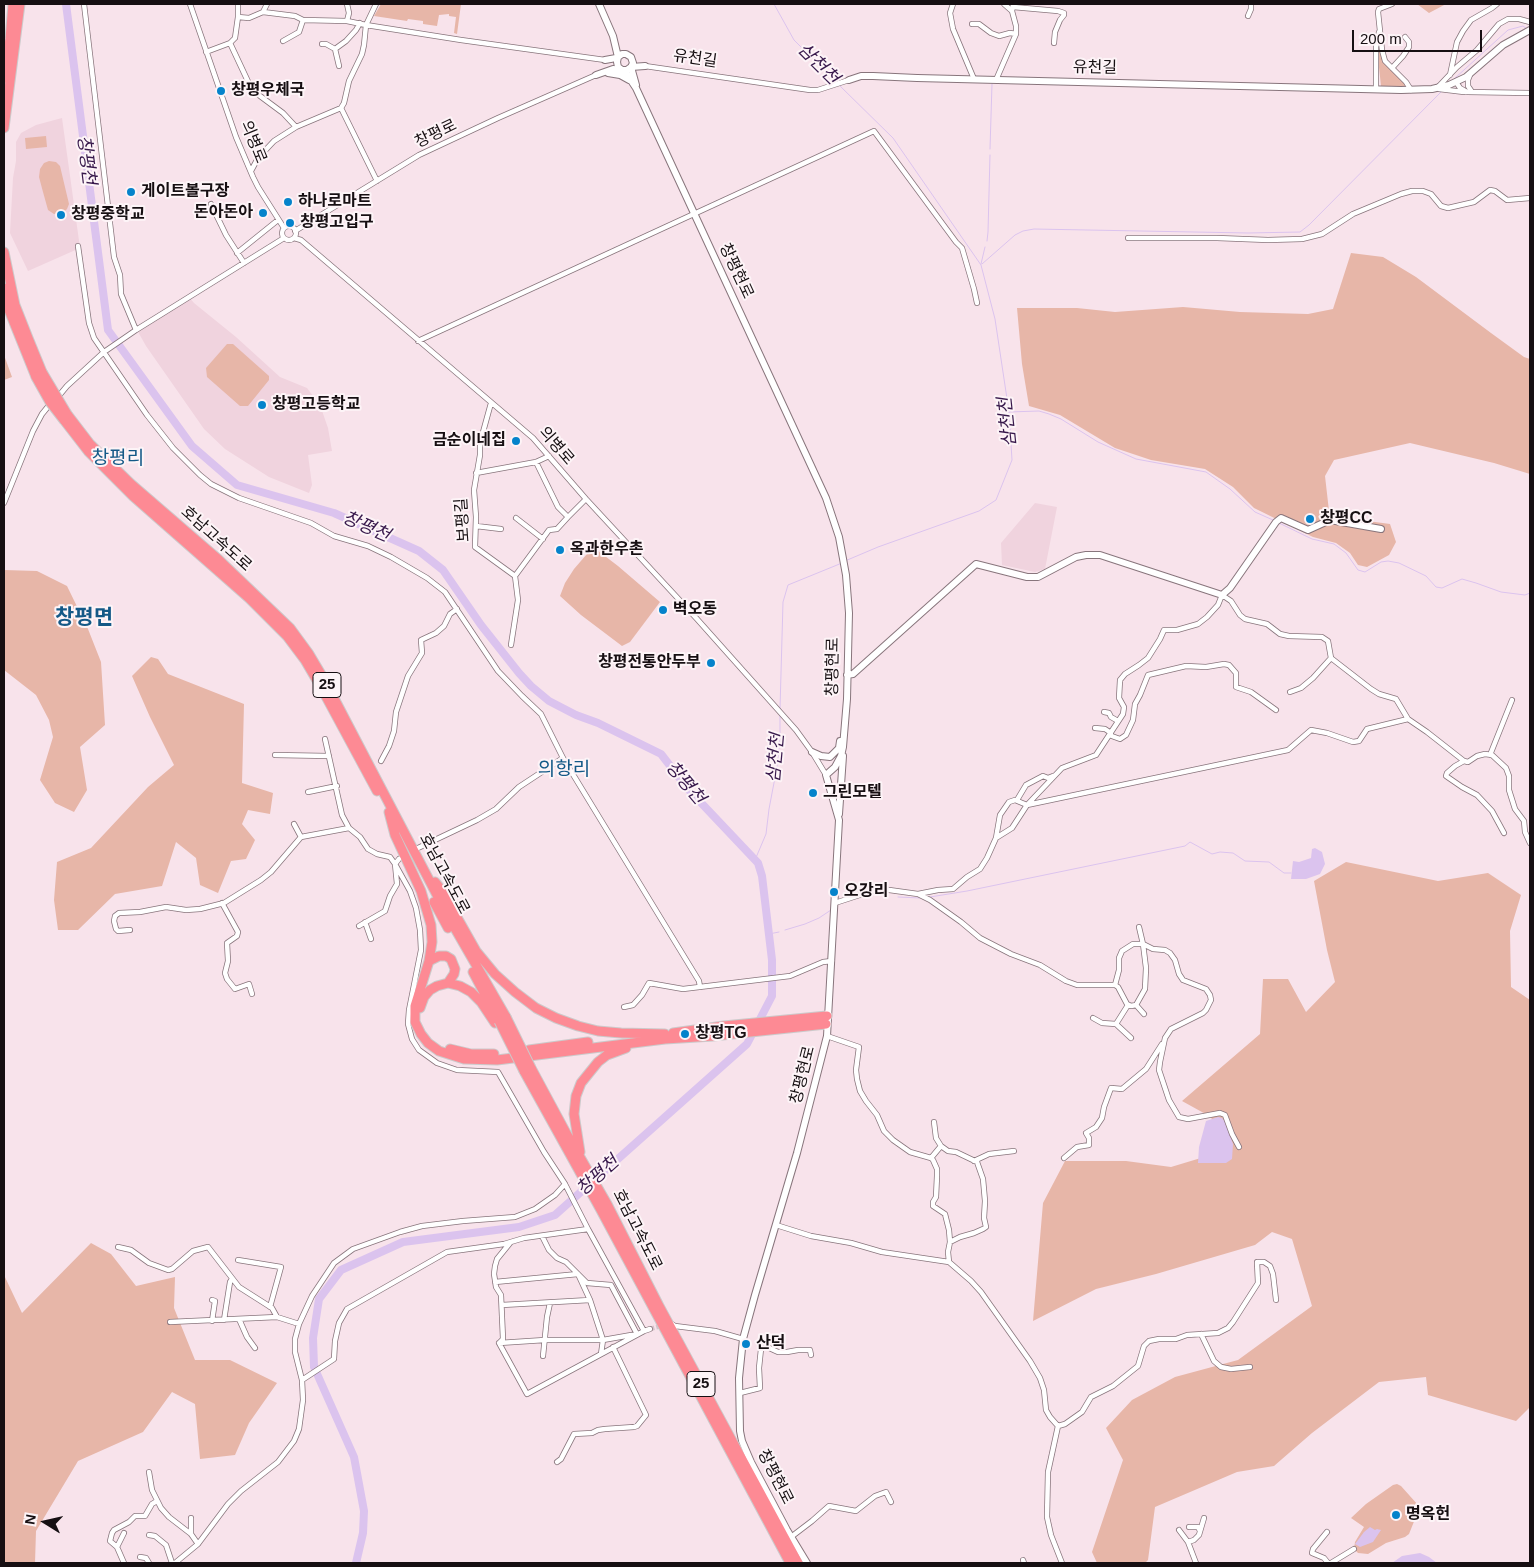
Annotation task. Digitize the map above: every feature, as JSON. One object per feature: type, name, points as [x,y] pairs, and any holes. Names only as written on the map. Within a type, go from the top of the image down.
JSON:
[{"type":"highway","points":[[4,78],[13,4]]},
{"type":"highway","points":[[4,128],[20,4]]},
{"type":"highway","name":"호남고속도로","points":[[4,252],[16,305],[39,374]]},
{"type":"highway","name":"호남고속도로","points":[[4,288],[7,305],[39,374],[88,451],[133,496],[249,598],[287,636],[305,660],[388,812],[442,917],[659,1306],[798,1563]]},
{"type":"highway","name":"호남고속도로","points":[[65,417],[131,484],[219,560],[290,628],[309,654],[424,870],[500,1020]]},
{"type":"highway","points":[[388,812],[395,835],[421,891],[431,925],[432,942],[429,961],[415,1006],[415,1022],[428,1043],[439,1051],[464,1059],[497,1060],[724,1026],[781,1020],[827,1020]]},
{"type":"highway","points":[[424,870],[442,891],[471,944],[495,974],[536,1008],[571,1024],[598,1031],[621,1033],[665,1036],[713,1036],[774,1029],[827,1020]]},
{"type":"highway","points":[[429,961],[439,956],[451,959],[455,969],[448,983]]},
{"type":"highway","points":[[500,1020],[471,992],[460,986],[448,983],[430,990],[424,997],[420,1008],[420,1019],[431,1039],[441,1046],[471,1054],[501,1054],[558,1045],[665,1036]]},
{"type":"highway","points":[[579,1163],[574,1114],[576,1096],[589,1072],[598,1062],[613,1052],[665,1036]]},
{"type":"highway","name":"호남고속도로","points":[[604,1207],[790,1563]]},
{"type":"main road","points":[[598,4],[613,38],[618,67],[626,73],[636,88]]},
{"type":"main road","name":"유천길","points":[[849,80],[861,76],[873,76],[1411,90],[1436,88],[1456,82],[1472,72],[1503,45],[1529,31]]},
{"type":"main road","points":[[613,38],[626,54],[645,66]]},
{"type":"main road","points":[[605,60],[612,52],[613,38]]},
{"type":"main road","points":[[596,75],[626,54]]},
{"type":"main road","points":[[632,59],[631,67],[636,88]]},
{"type":"main road","points":[[605,60],[618,60]]},
{"type":"main road","points":[[596,75],[613,69],[627,70],[631,67],[645,66]]},
{"type":"main road","points":[[636,88],[636,73],[645,66]]},
{"type":"main road","points":[[596,75],[613,73],[620,75],[636,88]]},
{"type":"main road","name":"창평현로","points":[[636,88],[826,498],[842,549],[846,575],[849,613],[843,747],[841,756],[835,766],[826,775],[839,820],[827,1036],[802,1138],[743,1339],[740,1364],[742,1441],[751,1462],[807,1563]]},
{"type":"main road","points":[[847,675],[853,674],[976,564],[1027,577],[1038,577],[1076,557],[1100,555],[1222,595],[1230,588],[1280,518],[1308,530],[1330,520],[1381,529]]},
{"type":"main road","points":[[812,752],[830,757],[835,753],[839,748],[841,724],[846,713]]},
{"type":"main road","points":[[839,820],[843,747]]},
{"type":"street","points":[[84,4],[114,257],[120,276],[121,294],[135,331]]},
{"type":"street","name":"의병로","points":[[190,4],[236,138],[258,187],[284,228]]},
{"type":"street","points":[[206,52],[230,43],[234,38],[238,17],[238,4]]},
{"type":"street","points":[[263,12],[267,4]]},
{"type":"street","points":[[346,4],[350,13],[347,20]]},
{"type":"street","points":[[251,171],[258,158],[274,141],[296,127],[341,108],[352,74],[362,54],[366,25],[376,4]]},
{"type":"street","points":[[953,4],[950,13],[953,29],[974,79]]},
{"type":"street","points":[[1004,4],[1013,7],[1064,13],[1054,32],[1054,43]]},
{"type":"street","points":[[1248,16],[1251,4]]},
{"type":"street","points":[[1380,4],[1378,15],[1384,57],[1387,64],[1406,82],[1411,90]]},
{"type":"street","points":[[1379,10],[1392,4]]},
{"type":"street","points":[[1449,76],[1457,42],[1471,20],[1497,4]]},
{"type":"street","points":[[996,80],[1016,34],[1013,7]]},
{"type":"street","points":[[238,17],[249,18],[263,12],[296,16],[303,20],[347,20],[366,25],[461,40],[605,60]]},
{"type":"street","points":[[1436,88],[1477,50],[1499,24],[1508,19],[1530,22]]},
{"type":"street","points":[[282,41],[299,32],[303,20]]},
{"type":"street","points":[[335,49],[346,41],[360,23]]},
{"type":"street","points":[[972,24],[979,24],[991,33],[999,36],[1010,33],[1016,34]]},
{"type":"street","points":[[1376,89],[1376,46],[1380,29]]},
{"type":"street","points":[[1392,68],[1404,56],[1409,47],[1405,37]]},
{"type":"street","points":[[230,43],[252,90],[283,113],[296,127]]},
{"type":"street","points":[[322,44],[335,49],[339,66]]},
{"type":"street","name":"유천길","points":[[645,66],[810,90],[818,90],[849,80]]},
{"type":"street","points":[[1469,92],[1467,84],[1472,72]]},
{"type":"street","name":"창평로","points":[[295,231],[419,155],[596,75]]},
{"type":"street","points":[[1456,82],[1460,88],[1469,92]]},
{"type":"street","points":[[1436,88],[1469,92],[1530,93]]},
{"type":"street","points":[[341,108],[377,181]]},
{"type":"street","points":[[418,341],[874,130],[962,248],[977,303]]},
{"type":"street","points":[[1128,238],[1302,239],[1322,234],[1353,214],[1412,191],[1430,194],[1442,206],[1448,208],[1474,202],[1490,190],[1495,190],[1508,200],[1530,198]]},
{"type":"street","points":[[210,204],[226,236],[244,264]]},
{"type":"street","points":[[237,253],[278,220]]},
{"type":"street","points":[[289,226],[293,228],[296,234],[294,238],[290,240],[284,238],[282,233],[284,228],[289,226]]},
{"type":"street","points":[[4,503],[33,431],[42,414],[67,386],[104,352],[189,296],[284,238]]},
{"type":"street","name":"의병로","points":[[294,238],[301,240],[533,438],[796,730],[812,752]]},
{"type":"street","points":[[78,246],[89,323],[94,338],[147,415],[173,448],[200,475],[211,484],[239,498],[311,523],[334,536],[368,546],[427,578],[445,592],[498,671],[541,714],[563,758],[699,981],[700,987]]},
{"type":"street","name":"보평길","points":[[492,403],[480,443],[480,455],[474,490],[475,547],[515,576]]},
{"type":"street","points":[[476,474],[536,462],[549,456]]},
{"type":"street","points":[[536,462],[558,507],[568,517]]},
{"type":"street","points":[[511,646],[518,600],[515,576],[549,530],[557,529],[586,499]]},
{"type":"street","points":[[516,518],[543,539]]},
{"type":"street","points":[[476,526],[501,529]]},
{"type":"street","points":[[996,838],[1012,828],[1027,805],[1062,768],[1096,755],[1123,714],[1124,707],[1119,698],[1120,680],[1124,674],[1148,658],[1164,630],[1177,630],[1198,624],[1218,605],[1222,595],[1231,601],[1245,619],[1266,624],[1280,634],[1322,638],[1328,641],[1331,658],[1371,689],[1379,694],[1396,699],[1408,719],[1464,761]]},
{"type":"street","points":[[381,760],[394,732],[396,712],[408,676],[422,653],[420,640],[444,626],[450,614],[456,609]]},
{"type":"street","points":[[1290,692],[1301,688],[1331,658]]},
{"type":"street","points":[[1095,728],[1105,729],[1120,739],[1126,735],[1132,726],[1134,704],[1148,675],[1186,666],[1229,665],[1236,673],[1236,687],[1251,692],[1276,710]]},
{"type":"street","points":[[1490,755],[1512,700]]},
{"type":"street","points":[[1104,712],[1109,713],[1111,717],[1118,721]]},
{"type":"street","points":[[918,894],[953,889],[967,877],[980,870],[996,838],[1000,815],[1009,802],[1017,800],[1027,805],[1288,750],[1311,730],[1327,733],[1353,742],[1359,741],[1368,729],[1408,719]]},
{"type":"street","points":[[324,739],[342,815],[349,828],[360,837],[368,849],[377,854],[390,857],[410,891],[416,908],[421,950],[408,1010],[408,1024],[412,1039],[420,1050],[437,1063],[458,1070],[498,1072],[566,1186],[644,1331]]},
{"type":"street","points":[[812,752],[826,775]]},
{"type":"street","points":[[1504,833],[1492,811],[1476,795],[1446,776],[1455,766],[1485,754],[1490,755],[1506,768],[1509,776],[1509,790],[1515,809],[1524,821],[1525,832],[1530,843]]},
{"type":"street","points":[[275,755],[329,756]]},
{"type":"street","points":[[418,848],[496,809],[520,787],[563,758]]},
{"type":"street","points":[[1017,800],[1026,785],[1043,776],[1048,778],[1054,776]]},
{"type":"street","points":[[308,792],[336,786]]},
{"type":"street","points":[[294,824],[301,837]]},
{"type":"street","points":[[130,930],[118,931],[114,921],[115,916],[119,913],[140,912],[166,907],[186,910],[200,909],[222,903],[271,872],[301,837],[349,828]]},
{"type":"street","points":[[360,926],[385,911],[390,896],[398,884],[395,864],[399,858]]},
{"type":"street","points":[[835,903],[882,889],[918,894],[962,922],[980,938],[1011,954],[1033,962],[1066,981],[1077,985],[1115,985],[1128,1005]]},
{"type":"street","points":[[222,903],[238,932],[237,936],[230,939],[227,943],[228,962],[225,973],[235,989],[249,984],[252,994]]},
{"type":"street","points":[[365,922],[371,939]]},
{"type":"street","points":[[1136,1005],[1146,984],[1143,944],[1139,927]]},
{"type":"street","points":[[1064,1158],[1076,1147],[1089,1145],[1090,1138],[1086,1134],[1096,1127],[1102,1118],[1111,1088],[1122,1089],[1146,1070],[1168,1032],[1203,1013],[1209,1005],[1211,997],[1204,988],[1183,980],[1170,953],[1143,944],[1133,944],[1120,955],[1115,985]]},
{"type":"street","points":[[624,1007],[633,1005],[649,983],[683,989],[753,981],[787,976],[823,962],[832,961]]},
{"type":"street","points":[[1128,1005],[1136,1005],[1144,1014]]},
{"type":"street","points":[[1116,1024],[1128,1005]]},
{"type":"street","points":[[1093,1018],[1102,1023],[1116,1024],[1131,1038]]},
{"type":"street","points":[[827,1036],[858,1047],[856,1070],[860,1091],[877,1115],[884,1131],[910,1152],[933,1160],[937,1169],[936,1197],[933,1206],[945,1214],[949,1230],[949,1262]]},
{"type":"street","points":[[1163,1043],[1160,1070],[1169,1100],[1179,1117],[1188,1119],[1220,1112],[1225,1114],[1239,1147]]},
{"type":"street","points":[[934,1122],[936,1138],[941,1146],[948,1151],[956,1152],[977,1162],[983,1179],[986,1227],[979,1232],[950,1242]]},
{"type":"street","points":[[931,1158],[941,1146]]},
{"type":"street","points":[[974,1160],[989,1154],[1014,1151]]},
{"type":"street","points":[[149,1535],[155,1536],[166,1545],[173,1563],[198,1544],[228,1504],[241,1491],[278,1462],[294,1441],[302,1416],[303,1400],[302,1380],[294,1345],[299,1324],[312,1296],[334,1263],[353,1249],[422,1226],[515,1217],[535,1209],[566,1186]]},
{"type":"street","points":[[776,1225],[811,1236],[851,1243],[882,1252],[949,1262],[981,1292],[1030,1361],[1040,1378],[1044,1390],[1046,1410],[1058,1426]]},
{"type":"street","points":[[302,1380],[334,1359],[339,1323],[347,1309],[447,1252],[494,1246],[524,1238],[588,1229]]},
{"type":"street","points":[[542,1236],[549,1250],[557,1258],[566,1262],[587,1283],[599,1286],[611,1285],[637,1334]]},
{"type":"street","points":[[499,1343],[503,1339],[502,1304],[501,1295],[496,1287],[494,1266],[512,1242]]},
{"type":"street","points":[[118,1247],[131,1250],[149,1264],[168,1270],[172,1269],[193,1251],[208,1248],[244,1291],[270,1307],[277,1317]]},
{"type":"street","points":[[238,1260],[281,1267],[270,1307]]},
{"type":"street","points":[[1058,1426],[1082,1412],[1091,1397],[1113,1386],[1138,1366],[1144,1346],[1149,1341],[1218,1333],[1228,1328],[1258,1283],[1257,1262],[1264,1262],[1270,1266],[1273,1274],[1276,1300]]},
{"type":"street","points":[[495,1282],[578,1274]]},
{"type":"street","points":[[578,1274],[590,1300],[603,1340],[601,1354]]},
{"type":"street","points":[[224,1320],[232,1279]]},
{"type":"street","points":[[212,1300],[215,1301],[212,1321]]},
{"type":"street","points":[[502,1304],[590,1300]]},
{"type":"street","points":[[543,1356],[550,1302]]},
{"type":"street","points":[[170,1322],[277,1317],[299,1324]]},
{"type":"street","points":[[239,1319],[247,1337],[255,1348]]},
{"type":"street","points":[[670,1323],[675,1326],[715,1331],[743,1339]]},
{"type":"street","points":[[499,1343],[527,1394],[637,1334],[650,1329]]},
{"type":"street","points":[[499,1343],[545,1340],[603,1340],[637,1334]]},
{"type":"street","points":[[1201,1334],[1211,1356],[1221,1367],[1231,1369],[1250,1367]]},
{"type":"street","points":[[740,1393],[760,1388],[759,1368],[761,1349],[767,1347],[778,1352],[810,1350],[811,1355]]},
{"type":"street","points":[[557,1462],[574,1434],[634,1427],[637,1426],[646,1414],[613,1348]]},
{"type":"street","points":[[1058,1426],[1048,1472],[1047,1516],[1051,1535],[1062,1563]]},
{"type":"street","points":[[149,1472],[152,1490],[161,1508],[191,1534],[198,1544]]},
{"type":"street","points":[[791,1537],[830,1506],[856,1511],[875,1496],[886,1492],[891,1502]]},
{"type":"street","points":[[124,1563],[117,1546],[110,1541],[114,1530],[129,1522],[135,1516],[145,1516],[152,1504],[157,1501]]},
{"type":"street","points":[[191,1518],[191,1534]]},
{"type":"street","points":[[1188,1542],[1199,1536],[1204,1518]]},
{"type":"street","points":[[1189,1527],[1198,1527],[1200,1531]]},
{"type":"street","points":[[1179,1530],[1188,1542],[1196,1563]]},
{"type":"street","points":[[1327,1532],[1313,1549],[1312,1553],[1324,1558],[1329,1563],[1354,1549]]},
{"type":"street","points":[[117,1546],[124,1533]]},
{"type":"street","points":[[140,1557],[146,1558],[148,1563]]},
{"type":"shaded area","points":[[381,4],[461,4],[457,34],[454,33],[456,17],[449,16],[449,14],[439,15],[437,26],[423,24],[423,21],[408,19],[407,21],[374,16]]},
{"type":"shaded area","points":[[1417,4],[1446,4],[1429,13]]},
{"type":"shaded area","points":[[1379,44],[1383,60],[1408,87],[1381,86],[1378,58]]},
{"type":"shaded area","name":"창평중학교","points":[[62,118],[80,248],[28,271],[10,233],[16,142],[21,133],[36,125]]},
{"type":"shaded area","points":[[46,136],[47,147],[26,149],[25,138]]},
{"type":"shaded area","points":[[49,161],[56,162],[60,166],[69,204],[63,213],[54,214],[48,210],[43,192],[39,177],[40,169],[44,163]]},
{"type":"shaded area","points":[[1351,253],[1383,257],[1416,277],[1524,357],[1530,359],[1530,474],[1494,463],[1410,443],[1334,460],[1325,476],[1329,511],[1345,518],[1390,524],[1396,542],[1389,555],[1367,567],[1358,565],[1350,553],[1336,543],[1313,537],[1254,508],[1233,487],[1205,469],[1151,460],[1115,448],[1060,415],[1029,406],[1022,364],[1017,308],[1077,308],[1115,312],[1183,307],[1240,312],[1308,314],[1333,309]]},
{"type":"shaded area","name":"창평고등학교","points":[[189,297],[280,377],[307,388],[320,405],[328,428],[332,451],[308,455],[312,485],[309,493],[269,477],[225,449],[204,429],[146,346],[137,330]]},
{"type":"shaded area","points":[[227,344],[233,344],[269,376],[269,380],[248,406],[240,406],[207,377],[206,368]]},
{"type":"shaded area","points":[[4,355],[12,377],[4,380]]},
{"type":"shaded area","points":[[1035,503],[1057,507],[1045,569],[1035,572],[1002,565],[1001,543]]},
{"type":"shaded area","points":[[593,547],[660,602],[630,642],[622,646],[581,615],[560,596],[565,583],[574,569]]},
{"type":"shaded area","points":[[4,570],[37,571],[67,586],[88,629],[101,662],[105,725],[80,747],[87,790],[74,812],[55,803],[40,780],[53,737],[49,720],[36,695],[4,670]]},
{"type":"shaded area","points":[[151,657],[158,659],[168,674],[244,704],[242,783],[273,793],[270,814],[248,810],[242,824],[255,840],[246,859],[231,861],[218,893],[200,885],[196,858],[176,842],[162,886],[115,894],[78,930],[58,930],[54,900],[57,862],[91,848],[148,787],[174,765],[132,676]]},
{"type":"shaded area","points":[[1315,848],[1322,852],[1325,864],[1320,874],[1306,879],[1291,879],[1293,861],[1299,862],[1311,858],[1312,849]]},
{"type":"shaded area","points":[[1346,862],[1438,881],[1488,873],[1521,895],[1510,931],[1511,987],[1530,1000],[1530,1407],[1516,1421],[1428,1395],[1426,1377],[1379,1382],[1312,1433],[1274,1466],[1237,1472],[1155,1507],[1148,1560],[1145,1563],[1097,1563],[1092,1552],[1123,1460],[1106,1428],[1132,1400],[1175,1377],[1238,1360],[1312,1306],[1292,1239],[1272,1232],[1255,1245],[1156,1274],[1096,1289],[1033,1321],[1043,1203],[1065,1161],[1126,1161],[1171,1167],[1224,1151],[1211,1117],[1182,1101],[1260,1034],[1263,979],[1288,979],[1306,1012],[1335,982],[1314,881]]},
{"type":"shaded area","points":[[1218,1117],[1222,1118],[1225,1122],[1233,1144],[1232,1159],[1226,1163],[1198,1163],[1199,1147],[1206,1121]]},
{"type":"shaded area","points":[[91,1243],[111,1254],[136,1286],[175,1277],[174,1308],[195,1360],[230,1360],[277,1383],[249,1423],[235,1455],[200,1459],[195,1404],[172,1392],[143,1432],[78,1461],[36,1531],[35,1563],[4,1563],[4,1275],[22,1313]]},
{"type":"shaded area","points":[[1397,1484],[1418,1505],[1419,1509],[1409,1534],[1386,1543],[1368,1554],[1358,1553],[1354,1549],[1355,1542],[1364,1527],[1351,1518],[1366,1504]]},
{"type":"shaded area","points":[[1370,1527],[1375,1530],[1381,1530],[1373,1542],[1360,1547],[1355,1544],[1364,1532]]},
{"type":"shaded area","points":[[1420,1553],[1437,1563],[1392,1563],[1402,1556]]},
{"type":"waterway","name":"창평천","points":[[66,4],[108,330],[192,446],[237,485],[334,513],[419,551],[443,570],[481,625],[531,686],[549,701],[661,754],[688,789],[758,863],[762,876],[772,960],[772,996],[747,1044],[555,1215],[519,1227],[403,1242],[341,1270],[319,1299],[313,1338],[314,1367],[354,1457],[364,1511],[363,1533],[356,1563]]},
{"type":"waterway","name":"삼천천","points":[[774,4],[794,40],[836,82]]},
{"type":"waterway","points":[[1454,79],[1508,30],[1523,26],[1527,29]]},
{"type":"waterway","points":[[990,149],[992,84]]},
{"type":"waterway","name":"삼천천","points":[[839,85],[893,138],[981,265],[995,319],[1009,412],[1012,460],[996,500],[979,511],[878,547],[845,561]]},
{"type":"waterway","points":[[982,264],[1015,235],[1034,229],[1248,233],[1300,232],[1442,91]]},
{"type":"waterway","points":[[987,241],[990,155]]},
{"type":"waterway","points":[[981,264],[985,247]]},
{"type":"waterway","points":[[1009,412],[1039,411],[1049,414],[1061,419],[1098,442],[1136,459],[1206,472],[1230,489],[1255,512],[1273,520]]},
{"type":"waterway","points":[[1279,523],[1312,539],[1334,544],[1346,553],[1358,570],[1365,572],[1381,562],[1388,561],[1399,563],[1426,576],[1436,587],[1442,588],[1462,579],[1501,592],[1525,595],[1530,593]]},
{"type":"waterway","name":"삼천천","points":[[780,709],[783,602],[788,585],[842,563]]},
{"type":"waterway","name":"삼천천","points":[[755,860],[766,834],[777,767],[780,715]]},
{"type":"waterway","points":[[930,897],[1185,846],[1190,842],[1212,854],[1220,852],[1233,853],[1245,861],[1269,862],[1284,873],[1291,873]]},
{"type":"waterway","points":[[898,897],[920,898]]},
{"type":"waterway","points":[[785,930],[819,918],[831,910]]},
{"type":"waterway","points":[[769,934],[779,932]]},
{"type":"tunnel","points":[[650,1329],[664,1325]]},
{"type":"place","name":"창평우체국","points":[[221,91]]},
{"type":"place","name":"게이트볼구장","points":[[131,192]]},
{"type":"place","name":"하나로마트","points":[[288,202]]},
{"type":"place","name":"돈아돈아","points":[[263,213]]},
{"type":"place","name":"창평중학교","points":[[61,215]]},
{"type":"place","name":"창평고입구","points":[[290,223]]},
{"type":"place","name":"창평고등학교","points":[[262,405]]},
{"type":"place","name":"금순이네집","points":[[516,441]]},
{"type":"place","name":"창평CC","points":[[1310,519]]},
{"type":"place","name":"옥과한우촌","points":[[560,550]]},
{"type":"place","name":"벽오동","points":[[663,610]]},
{"type":"place","name":"창평전통안두부","points":[[711,663]]},
{"type":"place","name":"그린모텔","points":[[813,793]]},
{"type":"place","name":"오강리","points":[[834,892]]},
{"type":"place","name":"창평TG","points":[[685,1034]]},
{"type":"place","name":"산덕","points":[[746,1344]]},
{"type":"place","name":"명옥헌","points":[[1396,1515]]},
{"type":"district","name":"창평리","points":[[118,459]]},
{"type":"district","name":"창평면","points":[[84,618]]},
{"type":"district","name":"의항리","points":[[564,770]]}]
